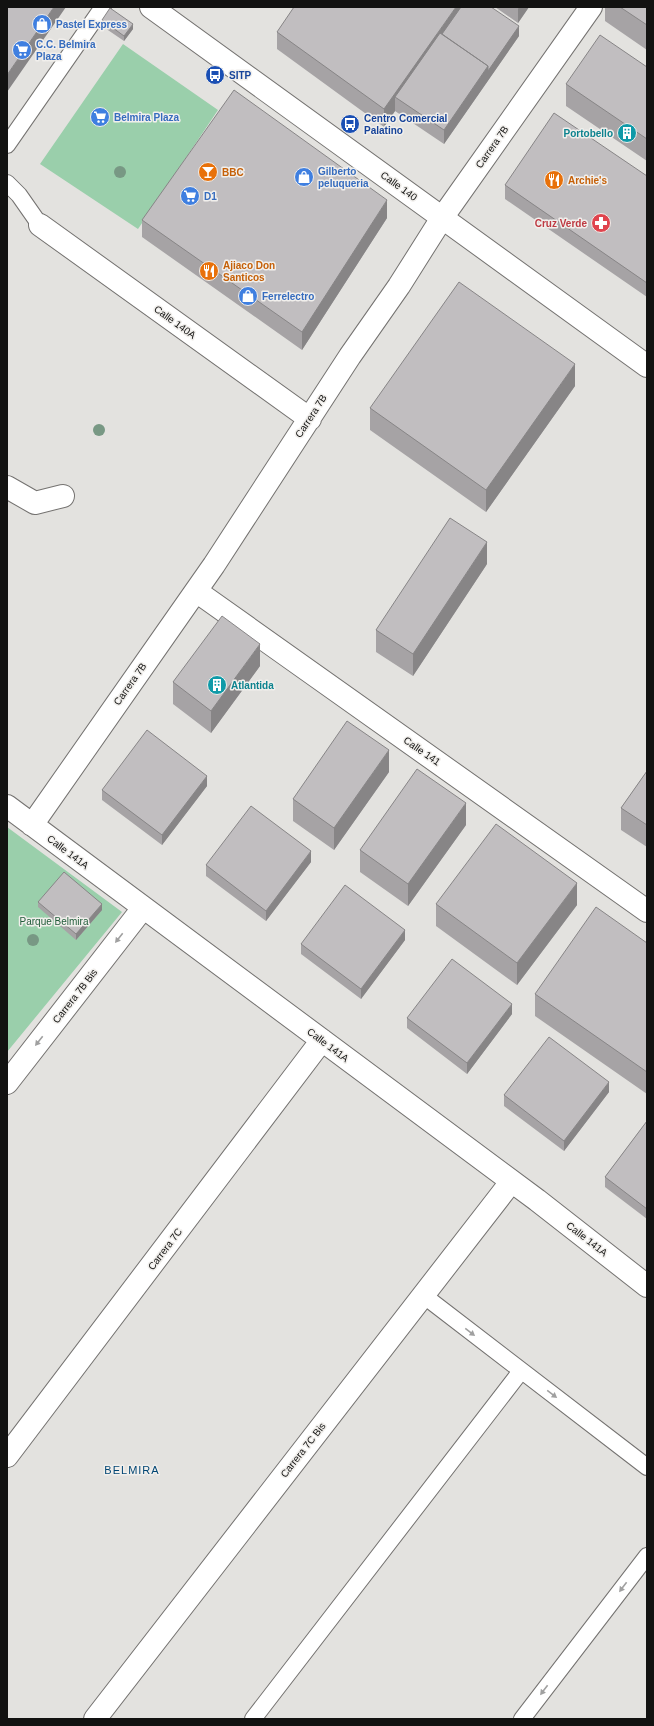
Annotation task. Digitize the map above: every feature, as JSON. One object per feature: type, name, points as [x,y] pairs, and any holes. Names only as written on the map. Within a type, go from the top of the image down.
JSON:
[{"type":"street","name":"Calle 140","points":[[151,7],[647,366]]},
{"type":"street","name":"Carrera 7B","points":[[32,825],[196,591],[350,356],[399,286],[442,218],[591,7]]},
{"type":"street","name":"Calle 140A","points":[[40,225],[310,419]]},
{"type":"street","points":[[7,487],[35,503],[64,496]]},
{"type":"street","name":"Calle 141","points":[[196,591],[647,911]]},
{"type":"street","name":"Calle 141A","points":[[7,806],[322,1040],[647,1286]]},
{"type":"street","name":"Carrera 7B Bis","points":[[7,1083],[143,908]]},
{"type":"street","name":"Carrera 7C","points":[[7,1456],[322,1040]]},
{"type":"street","name":"Carrera 7C Bis","points":[[95,1719],[511,1182]]},
{"type":"lane","points":[[7,145],[103,7]]},
{"type":"lane","points":[[7,183],[19,195],[40,225]]},
{"type":"lane","points":[[423,1295],[647,1467]]},
{"type":"lane","points":[[253,1719],[521,1371]]},
{"type":"lane","points":[[522,1719],[647,1556]]},
{"type":"green space","points":[[123,44],[218,110],[138,229],[40,164]]},
{"type":"green space","name":"Parque Belmira","points":[[7,827],[122,912],[7,1052]]},
{"type":"building","name":"C.C. Belmira Plaza","points":[[7,7],[54,7],[7,75]]},
{"type":"building","points":[[294,7],[456,7],[384,109],[277,32]]},
{"type":"building","points":[[461,7],[491,7],[519,26],[488,71],[488,66],[442,34]]},
{"type":"building","points":[[620,7],[647,7],[647,25]]},
{"type":"building","points":[[110,8],[133,24],[124,36],[102,20]]},
{"type":"building","points":[[440,33],[488,66],[444,130],[395,97]]},
{"type":"building","name":"Portobello","points":[[600,35],[647,67],[647,139],[566,84]]},
{"type":"building","points":[[234,90],[387,200],[302,332],[142,220]]},
{"type":"building","points":[[554,113],[647,176],[647,283],[505,185]]},
{"type":"building","points":[[459,282],[575,364],[486,490],[370,408]]},
{"type":"building","points":[[450,518],[487,542],[413,654],[376,630]]},
{"type":"building","points":[[222,616],[260,644],[211,711],[173,682]]},
{"type":"building","points":[[347,721],[389,750],[334,828],[293,799]]},
{"type":"building","points":[[147,730],[207,776],[162,835],[102,790]]},
{"type":"building","points":[[417,769],[466,803],[408,884],[360,850]]},
{"type":"building","points":[[647,771],[647,825],[621,808]]},
{"type":"building","points":[[251,806],[311,851],[266,911],[206,865]]},
{"type":"building","points":[[496,824],[577,883],[517,963],[436,904]]},
{"type":"building","points":[[64,872],[102,904],[76,934],[38,902]]},
{"type":"building","points":[[345,885],[405,930],[361,989],[301,944]]},
{"type":"building","points":[[596,907],[647,943],[647,1072],[535,994]]},
{"type":"building","points":[[452,959],[512,1004],[467,1063],[407,1018]]},
{"type":"building","points":[[549,1037],[609,1082],[564,1141],[504,1095]]},
{"type":"building","points":[[647,1121],[647,1209],[605,1177]]},
{"type":"place","name":"Pastel Express","points":[[42,24]]},
{"type":"place","name":"C.C. Belmira Plaza","points":[[22,50]]},
{"type":"place","name":"SITP","points":[[215,75]]},
{"type":"place","name":"Belmira Plaza","points":[[100,117]]},
{"type":"place","name":"Centro Comercial Palatino","points":[[350,124]]},
{"type":"place","name":"Portobello","points":[[627,133]]},
{"type":"place","name":"BBC","points":[[208,172]]},
{"type":"place","name":"Gilberto peluqueria","points":[[304,177]]},
{"type":"place","name":"Archie's","points":[[554,180]]},
{"type":"place","name":"D1","points":[[190,196]]},
{"type":"place","name":"Cruz Verde","points":[[601,223]]},
{"type":"place","name":"Ajiaco Don Santicos","points":[[209,271]]},
{"type":"place","name":"Ferrelectro","points":[[248,296]]},
{"type":"place","name":"Atlantida","points":[[217,685]]},
{"type":"district","name":"BELMIRA","points":[[132,1470]]}]
